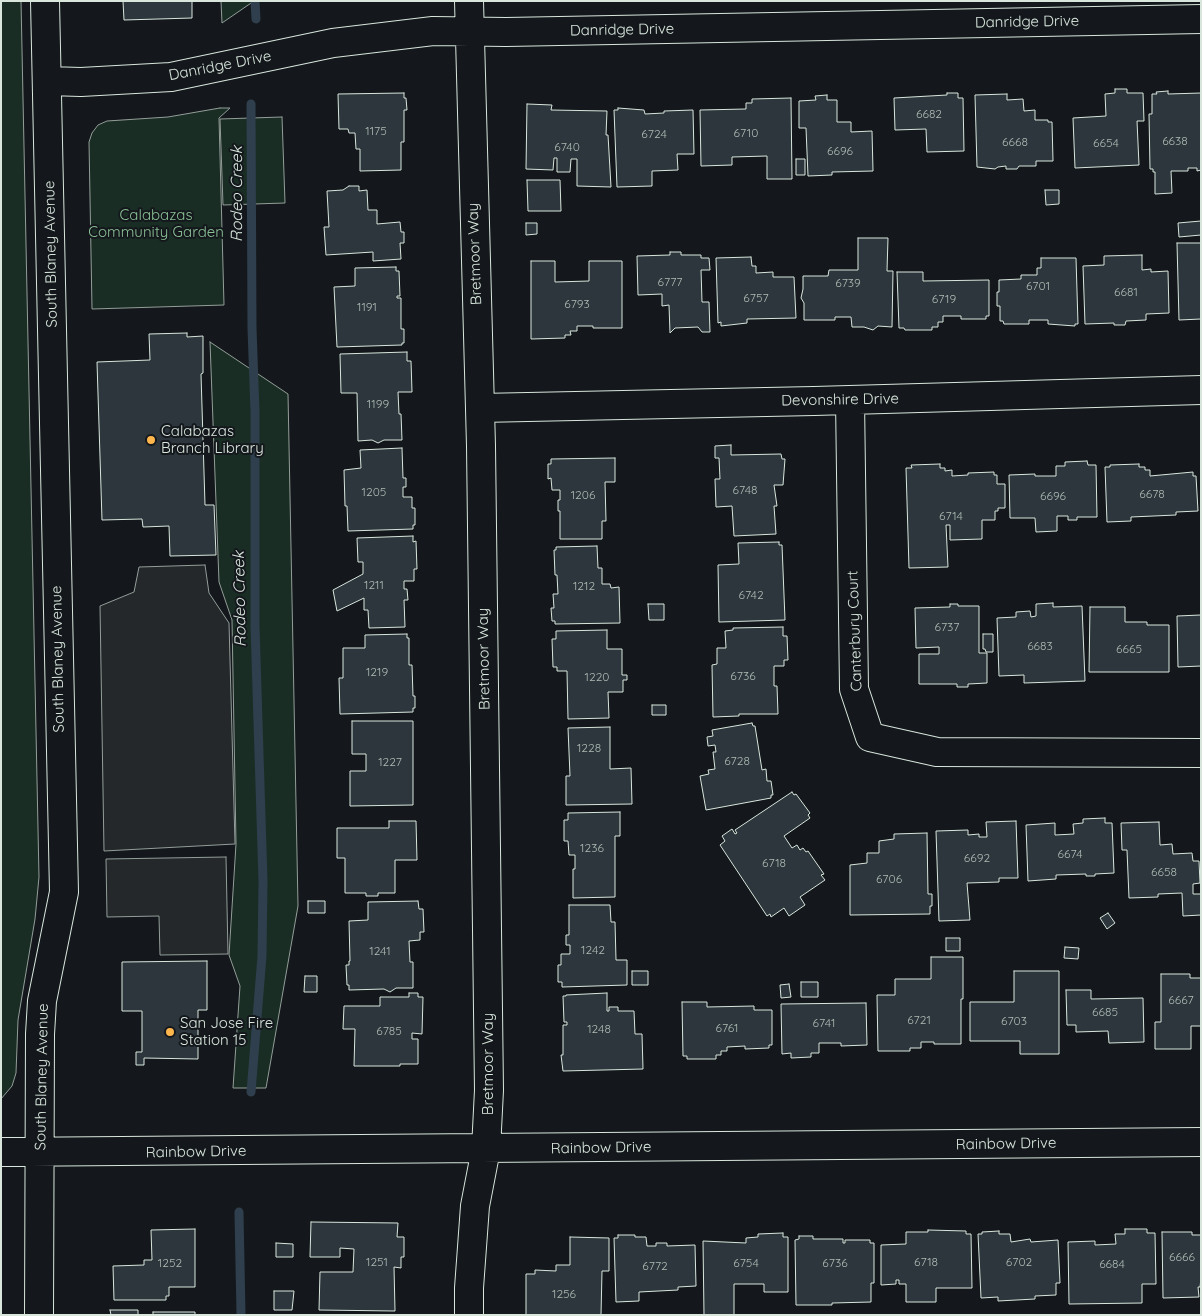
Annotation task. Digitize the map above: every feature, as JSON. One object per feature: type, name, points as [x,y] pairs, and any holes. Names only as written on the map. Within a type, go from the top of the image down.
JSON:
[{"type":"street","name":"South Blaney Avenue","points":[[39,1315],[40,1034],[42,1001],[64,892],[45,1]]},
{"type":"street","name":"Bretmoor Way","points":[[469,1],[480,408],[489,1090],[486,1149],[475,1206],[469,1315]]},
{"type":"street","name":"Danridge Drive","points":[[48,81],[81,82],[172,77],[333,43],[433,32],[1201,19]]},
{"type":"street","name":"Devonshire Drive","points":[[480,408],[1201,390]]},
{"type":"street","name":"Canterbury Court","points":[[850,400],[854,689],[870,737],[937,752],[1201,753]]},
{"type":"street","name":"Rainbow Drive","points":[[1,1152],[1201,1142]]},
{"type":"green space","points":[[1,1],[21,1],[39,877],[35,919],[18,1020],[16,1073],[12,1086],[1,1099]]},
{"type":"green space","points":[[221,1],[254,1],[222,23]]},
{"type":"green space","name":"Calabazas Community Garden","points":[[230,108],[219,118],[224,305],[92,309],[89,142],[92,133],[98,125],[107,121],[168,117]]},
{"type":"green space","points":[[282,117],[285,203],[223,205],[220,119]]},
{"type":"green space","points":[[210,342],[288,394],[298,906],[266,1088],[233,1088],[240,986],[229,955],[236,844],[232,620],[219,582]]},
{"type":"shaded area","points":[[205,565],[209,593],[229,623],[235,844],[104,851],[100,606],[134,592],[139,567]]},
{"type":"shaded area","points":[[226,857],[228,954],[160,955],[159,916],[107,917],[106,859]]},
{"type":"building","points":[[123,1],[192,1],[192,18],[124,20]]},
{"type":"building","points":[[1115,89],[1127,89],[1127,93],[1143,93],[1144,121],[1137,121],[1139,165],[1075,168],[1073,118],[1106,116],[1105,94],[1115,93]]},
{"type":"building","points":[[1168,91],[1168,94],[1201,93],[1201,170],[1197,171],[1197,168],[1188,168],[1188,171],[1171,171],[1172,193],[1155,194],[1155,172],[1153,172],[1153,169],[1150,169],[1149,114],[1152,114],[1152,94]]},
{"type":"building","points":[[404,93],[407,110],[404,110],[404,142],[401,142],[401,170],[360,171],[360,149],[356,149],[355,133],[349,133],[348,129],[339,129],[338,94]]},
{"type":"building","points":[[947,93],[958,93],[958,98],[963,98],[964,151],[927,152],[926,129],[895,130],[894,98],[947,95]]},
{"type":"building","points":[[1007,94],[1007,100],[1023,99],[1024,111],[1035,110],[1035,120],[1048,120],[1048,122],[1052,122],[1053,161],[1036,161],[1036,166],[1019,166],[1017,169],[1006,169],[1006,166],[995,169],[977,167],[975,95]]},
{"type":"building","points":[[827,95],[827,100],[837,100],[837,122],[851,122],[851,132],[872,131],[873,171],[832,172],[832,175],[808,176],[806,128],[799,128],[799,101],[816,100],[815,96]]},
{"type":"building","points":[[791,98],[792,179],[767,179],[767,156],[732,157],[732,165],[701,166],[700,110],[746,109],[746,103],[752,103],[752,99]]},
{"type":"building","points":[[527,104],[552,105],[551,110],[607,111],[606,135],[608,135],[611,187],[577,186],[577,159],[571,159],[570,172],[557,172],[557,158],[554,158],[553,170],[526,169]]},
{"type":"building","points":[[618,108],[644,110],[645,114],[693,110],[694,154],[677,154],[678,170],[652,171],[652,186],[617,187],[614,110],[618,110]]},
{"type":"building","points":[[796,159],[805,159],[805,175],[796,175]]},
{"type":"building","points":[[527,180],[560,180],[561,211],[528,211]]},
{"type":"building","points":[[349,186],[359,186],[359,191],[367,190],[368,210],[377,210],[377,224],[400,222],[401,232],[404,232],[404,243],[400,243],[401,259],[373,261],[373,252],[326,255],[324,227],[329,227],[327,191],[343,190]]},
{"type":"building","points":[[1045,190],[1059,190],[1059,204],[1046,205]]},
{"type":"building","points":[[1201,221],[1201,235],[1179,237],[1178,223]]},
{"type":"building","points":[[526,223],[537,223],[537,234],[526,235]]},
{"type":"building","points":[[858,238],[888,238],[887,271],[893,271],[892,327],[878,326],[873,330],[864,327],[852,327],[851,317],[835,317],[835,320],[804,320],[804,303],[801,298],[803,276],[828,276],[829,270],[858,270]]},
{"type":"building","points":[[1177,243],[1201,243],[1201,319],[1179,320]]},
{"type":"building","points":[[670,252],[681,252],[681,255],[701,255],[701,258],[709,258],[710,270],[701,270],[702,302],[709,302],[710,332],[702,332],[698,327],[675,328],[670,333],[669,305],[662,306],[662,294],[638,295],[637,256],[670,255]]},
{"type":"building","points":[[1142,255],[1142,270],[1151,269],[1151,272],[1168,271],[1169,313],[1146,314],[1146,320],[1126,321],[1125,325],[1114,325],[1114,323],[1085,324],[1083,266],[1104,265],[1104,256]]},
{"type":"building","points":[[751,257],[752,266],[756,266],[756,273],[773,272],[773,277],[794,277],[796,318],[747,319],[747,323],[721,326],[721,322],[718,323],[716,258]]},
{"type":"building","points":[[1041,258],[1076,258],[1078,324],[1075,324],[1075,326],[1048,324],[1048,320],[1029,320],[1029,324],[1004,324],[1003,321],[1000,321],[1000,306],[997,306],[999,280],[1021,279],[1021,275],[1037,275],[1037,268],[1041,268]]},
{"type":"building","points":[[531,261],[555,261],[555,282],[589,281],[589,261],[622,261],[622,328],[577,326],[577,331],[570,331],[571,335],[565,335],[565,338],[531,339]]},
{"type":"building","points":[[396,267],[396,271],[399,271],[400,296],[397,296],[397,298],[401,298],[401,329],[404,329],[404,343],[402,345],[337,347],[334,287],[355,286],[355,268]]},
{"type":"building","points":[[897,272],[923,272],[923,281],[989,280],[989,316],[986,316],[986,319],[961,319],[961,316],[943,316],[943,322],[938,322],[938,327],[932,327],[932,330],[905,330],[904,328],[899,328]]},
{"type":"building","name":"Calabazas Branch Library","points":[[187,333],[187,337],[203,336],[203,373],[201,374],[205,505],[214,505],[216,555],[170,556],[169,526],[143,527],[142,519],[102,520],[97,362],[150,360],[149,334]]},
{"type":"building","points":[[407,352],[407,361],[411,361],[412,392],[398,392],[402,440],[384,440],[378,443],[372,440],[358,441],[357,393],[341,393],[340,354]]},
{"type":"building","points":[[731,445],[731,455],[781,454],[782,459],[785,459],[783,485],[774,485],[777,506],[774,506],[776,534],[734,536],[732,506],[716,507],[715,479],[720,479],[719,458],[715,458],[715,446]]},
{"type":"building","points":[[402,448],[403,478],[406,478],[406,487],[403,487],[403,497],[412,497],[412,508],[415,508],[415,525],[413,525],[413,529],[348,531],[344,470],[361,468],[360,450]]},
{"type":"building","points":[[615,458],[615,482],[605,482],[606,521],[602,521],[602,539],[560,539],[558,500],[560,500],[560,490],[552,490],[551,478],[548,479],[548,464],[551,464],[551,459]]},
{"type":"building","points":[[1087,461],[1088,465],[1096,465],[1097,517],[1077,517],[1077,520],[1068,520],[1068,516],[1057,516],[1057,531],[1036,532],[1035,518],[1010,518],[1009,475],[1035,474],[1035,476],[1056,476],[1056,466],[1065,466],[1065,462]]},
{"type":"building","points":[[940,464],[940,468],[945,468],[945,471],[952,470],[952,476],[994,472],[994,475],[997,475],[997,484],[1005,484],[1005,508],[998,508],[998,511],[995,511],[995,520],[982,520],[982,539],[950,540],[950,525],[946,525],[948,567],[909,568],[906,468],[912,468],[911,465]]},
{"type":"building","points":[[1139,464],[1139,467],[1145,467],[1145,470],[1150,470],[1150,476],[1193,472],[1193,476],[1196,476],[1198,511],[1176,512],[1176,515],[1131,517],[1131,521],[1107,522],[1105,467],[1110,467],[1110,465]]},
{"type":"building","points":[[413,536],[413,542],[416,541],[417,569],[414,569],[414,581],[404,581],[404,589],[407,589],[408,600],[404,600],[405,627],[369,628],[368,610],[364,610],[364,598],[337,611],[333,590],[363,574],[363,562],[358,562],[357,538]]},
{"type":"building","points":[[779,542],[779,545],[782,545],[785,620],[719,622],[718,565],[739,564],[738,543]]},
{"type":"building","points":[[597,546],[598,568],[602,568],[602,584],[610,584],[611,588],[619,587],[620,623],[555,624],[555,621],[552,621],[551,608],[554,608],[553,594],[558,594],[554,550],[556,550],[556,547]]},
{"type":"building","points":[[1053,603],[1053,607],[1082,606],[1085,681],[1024,683],[1024,675],[999,676],[997,618],[1016,617],[1016,612],[1030,611],[1031,617],[1036,616],[1036,604]]},
{"type":"building","points":[[648,604],[664,604],[664,620],[649,620]]},
{"type":"building","points":[[950,604],[979,606],[979,653],[987,653],[987,683],[968,684],[968,687],[957,687],[957,684],[919,684],[919,654],[939,654],[939,647],[916,648],[915,608],[950,607]]},
{"type":"building","points":[[1090,607],[1125,607],[1125,622],[1169,625],[1169,672],[1089,672]]},
{"type":"building","points":[[1201,615],[1201,666],[1178,667],[1177,616]]},
{"type":"building","points":[[783,627],[783,636],[787,636],[788,660],[784,660],[784,666],[774,666],[774,686],[777,686],[778,714],[739,714],[739,716],[713,717],[712,665],[717,664],[717,648],[726,648],[725,631],[733,630],[733,628]]},
{"type":"building","points":[[607,630],[607,649],[622,649],[622,675],[627,675],[627,680],[623,680],[623,692],[608,692],[609,718],[568,719],[567,671],[557,671],[557,667],[553,667],[552,639],[556,639],[556,631]]},
{"type":"building","points":[[407,634],[407,638],[409,638],[409,665],[412,665],[413,696],[415,696],[413,712],[340,714],[339,678],[343,678],[343,648],[365,648],[365,635]]},
{"type":"building","points":[[983,634],[993,634],[993,652],[986,652],[983,649]]},
{"type":"building","points":[[652,705],[666,705],[666,715],[652,715]]},
{"type":"building","points":[[352,721],[413,721],[413,805],[350,806],[350,771],[366,771],[366,754],[352,754]]},
{"type":"building","points":[[752,723],[755,726],[762,770],[766,769],[767,781],[771,781],[773,795],[771,795],[771,798],[706,810],[700,776],[709,774],[708,770],[715,769],[713,752],[716,752],[715,745],[708,746],[707,737],[713,736],[712,730]]},
{"type":"building","points":[[610,727],[610,769],[631,768],[632,804],[566,805],[566,776],[570,776],[568,728]]},
{"type":"building","points":[[792,792],[794,795],[796,794],[810,813],[808,815],[810,818],[784,836],[792,848],[797,845],[800,850],[803,848],[806,852],[808,851],[824,874],[821,875],[825,880],[800,897],[805,905],[789,916],[784,908],[771,917],[770,914],[767,916],[720,845],[725,841],[722,836],[732,829],[735,834],[737,833],[735,830]]},
{"type":"building","points":[[620,812],[620,836],[615,836],[615,897],[573,898],[575,855],[569,855],[568,841],[564,841],[564,820],[568,820],[568,813]]},
{"type":"building","points":[[1105,818],[1105,823],[1112,823],[1114,873],[1095,874],[1095,876],[1086,876],[1086,874],[1056,875],[1056,879],[1028,881],[1026,825],[1055,823],[1055,835],[1074,834],[1073,824],[1083,823],[1083,819]]},
{"type":"building","points":[[389,821],[416,821],[417,860],[395,860],[395,893],[378,893],[378,896],[366,896],[366,893],[345,893],[345,858],[337,858],[337,828],[389,828]]},
{"type":"building","points":[[1016,821],[1018,878],[999,878],[999,882],[967,883],[970,920],[939,921],[936,831],[968,830],[968,835],[979,834],[979,837],[987,837],[986,822]]},
{"type":"building","points":[[1159,822],[1160,845],[1172,844],[1173,854],[1192,853],[1193,861],[1199,861],[1200,883],[1193,884],[1193,894],[1201,894],[1201,915],[1183,916],[1182,893],[1158,894],[1158,897],[1129,898],[1127,850],[1122,850],[1121,823]]},
{"type":"building","points":[[927,833],[928,894],[932,894],[930,914],[850,915],[850,865],[867,863],[867,853],[879,853],[879,841],[894,839],[894,834]]},
{"type":"building","points":[[308,901],[325,901],[325,913],[308,913]]},
{"type":"building","points":[[418,901],[419,909],[423,909],[424,932],[420,932],[420,940],[409,941],[410,962],[413,962],[413,988],[396,988],[390,992],[384,989],[349,990],[346,965],[349,965],[350,961],[349,921],[368,920],[368,902]]},
{"type":"building","points":[[569,905],[610,905],[611,922],[615,922],[616,960],[627,960],[627,985],[562,987],[562,982],[558,982],[558,965],[561,965],[561,954],[570,954],[570,945],[566,945],[566,935],[569,935]]},
{"type":"building","points":[[1108,913],[1115,923],[1107,929],[1100,918]]},
{"type":"building","points":[[946,938],[960,938],[960,951],[946,951]]},
{"type":"building","points":[[1065,947],[1079,948],[1078,959],[1064,958]]},
{"type":"building","points":[[931,957],[963,957],[961,1044],[921,1042],[921,1048],[910,1048],[910,1051],[878,1051],[877,995],[895,995],[895,979],[931,979]]},
{"type":"building","name":"San Jose Fire Station 15","points":[[207,961],[207,1010],[198,1010],[198,1059],[144,1058],[144,1065],[136,1065],[136,1052],[142,1052],[142,1011],[122,1011],[122,962]]},
{"type":"building","points":[[632,971],[648,971],[648,985],[632,985]]},
{"type":"building","points":[[1014,971],[1059,971],[1059,1054],[1020,1054],[1020,1041],[970,1041],[970,1002],[1014,1002]]},
{"type":"building","points":[[1161,974],[1190,974],[1190,978],[1201,978],[1201,1026],[1191,1026],[1191,1049],[1155,1049],[1155,1022],[1161,1022]]},
{"type":"building","points":[[305,976],[317,976],[317,992],[304,992]]},
{"type":"building","points":[[801,982],[818,982],[818,997],[801,997]]},
{"type":"building","points":[[789,984],[791,997],[781,998],[780,985]]},
{"type":"building","points":[[1066,990],[1091,990],[1091,999],[1143,998],[1144,1042],[1109,1043],[1108,1031],[1076,1032],[1076,1025],[1067,1025]]},
{"type":"building","points":[[409,993],[418,993],[418,997],[423,997],[422,1034],[412,1033],[412,1039],[418,1039],[418,1064],[354,1066],[355,1029],[343,1029],[344,1006],[380,1006],[380,997],[409,997]]},
{"type":"building","points":[[607,993],[607,1011],[609,1011],[609,1007],[618,1007],[618,1011],[634,1011],[635,1034],[642,1034],[643,1069],[563,1071],[561,1055],[563,1055],[563,1025],[567,1025],[567,1022],[564,1022],[563,996]]},
{"type":"building","points":[[682,1002],[707,1002],[707,1007],[754,1006],[754,1010],[772,1010],[772,1045],[769,1045],[769,1048],[745,1049],[745,1046],[727,1047],[727,1051],[721,1051],[721,1055],[716,1055],[716,1059],[687,1059],[687,1056],[683,1056]]},
{"type":"building","points":[[866,1003],[867,1045],[841,1046],[841,1043],[819,1043],[819,1053],[811,1053],[811,1057],[791,1058],[791,1053],[782,1054],[781,1004]]},
{"type":"building","points":[[311,1222],[398,1223],[397,1237],[404,1237],[404,1257],[401,1257],[401,1268],[394,1267],[395,1311],[319,1310],[320,1272],[353,1272],[354,1249],[340,1248],[340,1257],[310,1257]]},
{"type":"building","points":[[195,1229],[195,1287],[169,1287],[169,1296],[166,1296],[166,1300],[114,1300],[113,1266],[144,1265],[144,1260],[152,1260],[151,1230]]},
{"type":"building","points":[[1125,1229],[1147,1229],[1147,1233],[1155,1233],[1156,1284],[1142,1284],[1142,1303],[1069,1304],[1068,1242],[1095,1241],[1095,1245],[1116,1244],[1115,1234],[1125,1234]]},
{"type":"building","points":[[928,1230],[966,1231],[966,1234],[971,1234],[972,1288],[936,1288],[936,1302],[906,1302],[906,1284],[899,1284],[899,1280],[896,1280],[896,1284],[881,1285],[881,1245],[906,1244],[906,1232],[928,1232]]},
{"type":"building","points":[[999,1231],[999,1234],[1010,1234],[1011,1242],[1030,1239],[1031,1242],[1058,1240],[1060,1283],[1056,1283],[1056,1295],[1035,1296],[1035,1299],[998,1301],[998,1297],[981,1298],[978,1234]]},
{"type":"building","points":[[1162,1232],[1192,1232],[1192,1235],[1201,1235],[1199,1297],[1163,1298]]},
{"type":"building","points":[[783,1233],[783,1237],[788,1237],[788,1292],[764,1292],[764,1284],[734,1284],[734,1315],[704,1315],[703,1241],[746,1243],[746,1238],[758,1237],[758,1234]]},
{"type":"building","points":[[618,1235],[646,1237],[647,1246],[656,1246],[656,1243],[667,1243],[667,1246],[695,1245],[696,1286],[678,1287],[678,1290],[639,1292],[639,1301],[616,1302],[614,1238],[618,1238]]},
{"type":"building","points":[[799,1236],[813,1236],[813,1239],[843,1239],[843,1243],[845,1243],[845,1240],[870,1240],[870,1243],[874,1243],[874,1283],[871,1283],[871,1302],[796,1305],[795,1240],[799,1239]]},
{"type":"building","points":[[570,1237],[609,1238],[609,1271],[602,1271],[601,1315],[526,1315],[526,1274],[535,1274],[535,1270],[556,1271],[556,1265],[570,1265]]},
{"type":"building","points":[[276,1243],[293,1244],[293,1257],[276,1257]]},
{"type":"building","points":[[274,1291],[294,1291],[292,1310],[274,1310]]},
{"type":"building","points":[[110,1310],[138,1310],[138,1315],[111,1315]]},
{"type":"building","points":[[153,1312],[195,1312],[195,1315],[153,1315]]},
{"type":"waterway","name":"Rodeo Creek","points":[[255,1],[256,19]]},
{"type":"waterway","name":"Rodeo Creek","points":[[251,104],[252,328],[255,412],[255,626],[263,881],[262,956],[251,1092]]},
{"type":"waterway","name":"Rodeo Creek","points":[[239,1212],[241,1315]]},
{"type":"place","name":"Calabazas Branch Library","points":[[151,440]]},
{"type":"place","name":"San Jose Fire Station 15","points":[[170,1032]]}]
